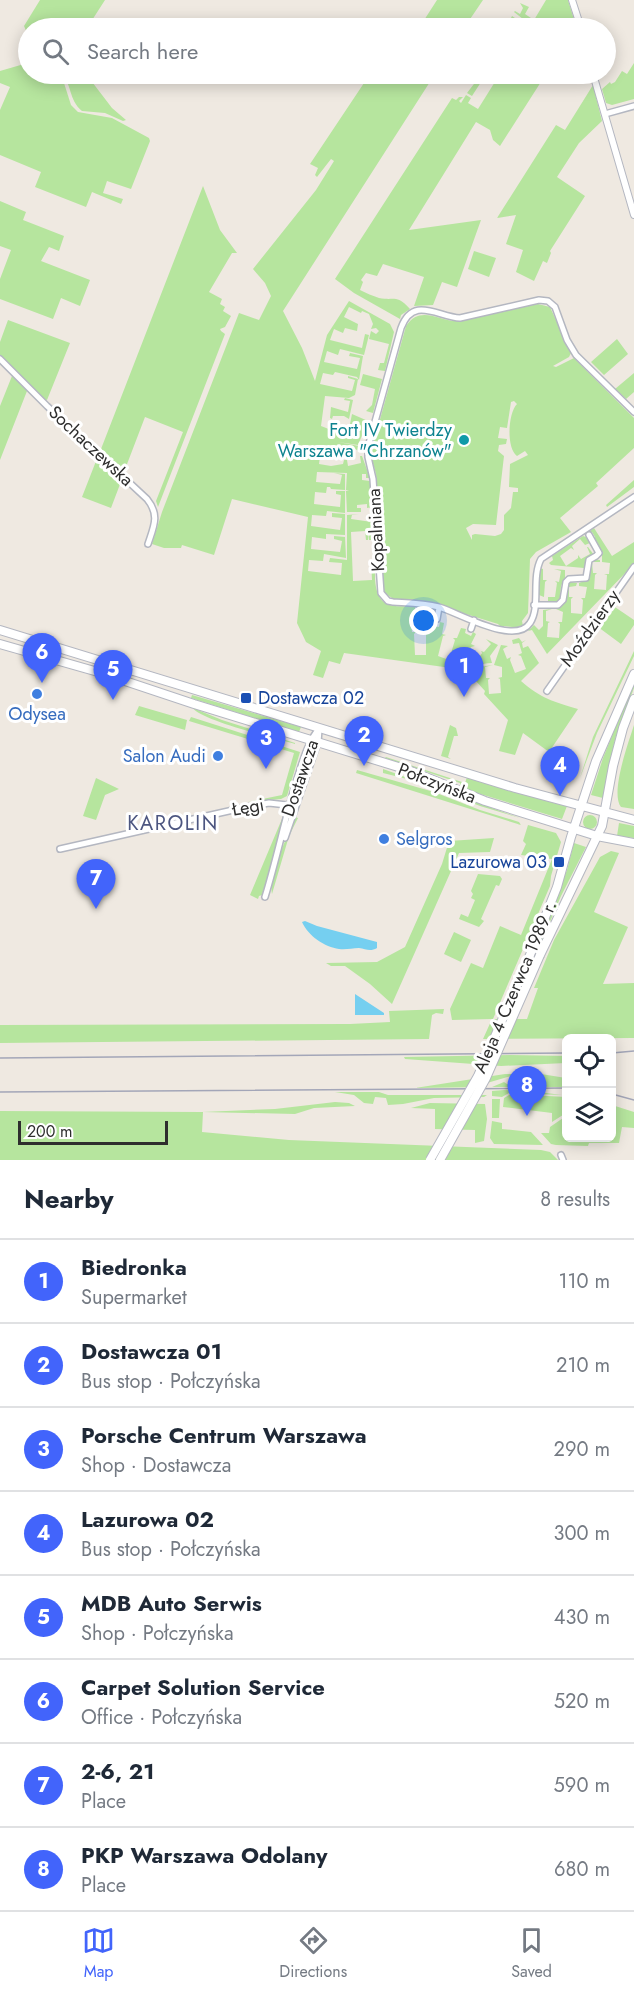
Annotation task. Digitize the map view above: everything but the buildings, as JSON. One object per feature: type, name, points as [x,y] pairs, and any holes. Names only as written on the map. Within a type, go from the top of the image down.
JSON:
[{"type":"main road","name":"Połczyńska","points":[[0,630],[515,788],[634,820]]},
{"type":"main road","name":"Połczyńska","points":[[0,644],[106,674],[408,770],[476,798],[574,829],[634,843]]},
{"type":"main road","name":"Aleja 4 Czerwca 1989 r.","points":[[430,1160],[481,1069],[530,955],[557,887],[599,754],[634,675]]},
{"type":"main road","name":"Aleja 4 Czerwca 1989 r.","points":[[440,1160],[486,1078],[540,955],[597,836],[605,813],[615,760],[634,699]]},
{"type":"street","points":[[572,0],[578,18]]},
{"type":"street","points":[[596,84],[634,215]]},
{"type":"street","points":[[605,114],[634,106]]},
{"type":"street","name":"Kopalniana","points":[[634,412],[576,355],[567,340],[555,307],[548,301],[539,300],[460,318],[422,310],[406,318],[401,328],[368,453],[373,479],[379,586],[383,597],[393,602],[421,603],[439,607],[503,631],[518,631],[530,624],[533,617],[537,571],[541,559],[634,497]]},
{"type":"street","name":"Sochaczewska","points":[[0,358],[147,499],[155,512],[156,520],[148,544]]},
{"type":"street","points":[[534,605],[558,605],[563,600],[566,582],[569,579],[586,578],[589,560],[599,553],[588,535]]},
{"type":"street","name":"Moździerzy","points":[[546,691],[634,567]]},
{"type":"street","points":[[437,619],[439,607]]},
{"type":"street","points":[[471,629],[474,620]]},
{"type":"street","name":"Dostawcza","points":[[265,897],[290,804],[319,728]]},
{"type":"street","name":"Dostawcza","points":[[276,859],[297,806],[314,741]]},
{"type":"street","name":"Łęgi","points":[[60,849],[269,803],[297,806]]},
{"type":"green space","points":[[40,0],[105,0],[93,18],[29,18]]},
{"type":"green space","points":[[437,0],[483,0],[471,18],[425,18]]},
{"type":"green space","points":[[546,0],[568,0],[574,18],[535,18]]},
{"type":"green space","points":[[520,3],[529,7],[525,14],[531,18],[522,18],[514,12],[520,14],[523,8]]},
{"type":"green space","points":[[634,63],[634,99],[612,105],[606,103],[602,89],[608,84],[616,84],[622,71],[627,74]]},
{"type":"green space","points":[[18,66],[18,84],[64,84],[71,105],[78,112],[112,118],[149,138],[150,141],[131,189],[107,181],[103,193],[123,199],[121,204],[92,192],[86,207],[35,187],[41,172],[0,155],[0,110],[10,87],[0,83],[0,71]]},
{"type":"green space","points":[[67,84],[94,84],[112,108],[126,120],[123,121],[105,113],[82,111],[74,102]]},
{"type":"green space","points":[[363,84],[429,84],[283,311],[302,348],[315,381],[327,335],[349,301],[390,324],[394,332],[385,371],[378,370],[380,363],[384,363],[389,344],[369,339],[371,331],[376,334],[379,331],[376,328],[371,329],[373,324],[369,314],[349,307],[344,317],[358,324],[357,331],[345,328],[343,333],[334,329],[330,340],[362,348],[365,334],[369,335],[364,355],[340,349],[338,355],[327,351],[324,362],[357,369],[360,358],[349,356],[350,353],[363,356],[359,380],[357,377],[335,372],[333,375],[323,373],[320,384],[352,391],[355,380],[348,376],[358,379],[355,395],[349,398],[325,396],[321,426],[354,439],[359,428],[350,424],[352,414],[368,421],[358,445],[338,442],[359,446],[360,452],[352,447],[337,450],[342,451],[343,455],[320,457],[319,464],[331,466],[343,464],[344,460],[347,460],[348,466],[361,463],[360,456],[362,456],[370,478],[362,474],[362,480],[370,481],[372,507],[367,508],[367,504],[357,505],[357,508],[361,508],[361,512],[347,512],[346,491],[349,491],[346,490],[347,473],[317,472],[316,482],[340,484],[342,475],[334,473],[345,474],[345,490],[327,487],[326,493],[315,492],[314,504],[340,507],[341,495],[336,494],[336,491],[345,491],[345,513],[327,511],[326,516],[312,515],[311,526],[340,530],[342,518],[332,517],[332,513],[345,514],[345,535],[326,534],[326,539],[312,537],[311,549],[340,552],[342,541],[334,539],[334,536],[345,537],[346,558],[324,554],[323,561],[309,560],[308,571],[341,575],[342,563],[329,562],[330,558],[347,560],[347,515],[359,514],[352,515],[351,519],[372,522],[373,540],[369,540],[369,531],[368,540],[366,540],[365,531],[351,532],[353,581],[372,580],[371,560],[374,565],[376,589],[382,601],[392,606],[415,606],[415,610],[419,610],[419,621],[411,622],[412,632],[416,632],[414,634],[415,655],[426,655],[426,634],[424,633],[428,632],[429,621],[434,622],[433,626],[439,627],[440,622],[444,623],[442,634],[446,635],[443,636],[438,656],[449,660],[455,640],[453,638],[457,638],[461,628],[466,629],[465,633],[471,636],[473,632],[476,634],[471,644],[475,646],[471,647],[461,665],[470,671],[482,653],[481,651],[484,652],[491,644],[486,639],[498,645],[490,656],[492,663],[479,666],[474,679],[456,669],[457,666],[452,664],[451,668],[344,653],[340,664],[329,661],[323,678],[313,675],[321,651],[306,642],[297,623],[308,517],[232,499],[214,555],[182,545],[181,548],[164,548],[152,544],[162,512],[239,313],[259,320],[271,296],[265,283],[253,269],[316,190],[334,161],[331,159],[317,177],[315,175],[318,168],[310,164]]},
{"type":"green space","points":[[474,84],[480,84],[472,96],[467,93]]},
{"type":"green space","points":[[494,84],[540,84],[500,146],[493,140],[490,130],[476,122],[409,230],[481,220],[457,287],[442,282],[433,305],[414,306],[424,277],[383,264],[377,276],[366,273],[361,280],[363,282],[360,290],[379,298],[398,300],[410,309],[401,315],[400,319],[354,293],[335,279],[452,98],[456,100],[463,97],[459,101],[461,103],[466,95],[471,98],[468,103],[478,109]]},
{"type":"green space","points":[[593,85],[602,121],[579,143],[557,177],[585,196],[550,251],[547,263],[543,261],[534,281],[516,272],[523,250],[506,244],[516,215],[497,218],[556,125],[565,130]]},
{"type":"green space","points":[[203,186],[220,230],[237,253],[232,253],[209,292],[222,299],[220,304],[225,307],[223,311],[231,316],[225,327],[220,329],[225,334],[158,507],[156,501],[183,432],[145,417],[124,472],[101,449]]},
{"type":"green space","points":[[0,201],[26,212],[23,220],[64,236],[59,251],[49,247],[41,261],[90,280],[80,306],[61,298],[53,319],[0,299],[0,279],[11,250],[0,246]]},
{"type":"green space","points":[[474,251],[496,258],[489,277],[468,269]]},
{"type":"green space","points":[[538,304],[550,307],[571,353],[569,357],[553,366],[556,367],[574,358],[634,418],[634,448],[596,483],[598,486],[560,518],[571,532],[536,552],[530,559],[528,613],[522,621],[523,626],[513,630],[512,627],[504,626],[503,629],[498,624],[424,601],[414,603],[395,600],[383,592],[376,474],[371,456],[372,448],[406,326],[417,316],[423,315],[456,321]],"holes":[[[514,401],[517,404],[510,422],[511,446],[517,456],[525,451],[528,455],[510,464],[509,487],[518,488],[518,492],[513,492],[511,508],[504,515],[504,530],[501,534],[495,536],[475,534],[472,535],[472,540],[466,528],[473,524],[496,525],[504,456],[498,451],[499,445],[506,444],[507,439],[498,438],[500,427],[507,428],[511,402]]]},
{"type":"green space","points":[[8,320],[70,343],[47,400],[43,399],[0,356],[0,342]]},
{"type":"green space","points":[[617,339],[628,354],[604,375],[591,362]]},
{"type":"green space","points":[[634,373],[634,392],[626,399],[615,389]]},
{"type":"green space","points":[[363,374],[382,379],[373,413],[366,411],[372,405],[375,389],[360,385]]},
{"type":"green space","points":[[12,376],[27,391],[0,460],[0,406]]},
{"type":"green space","points":[[345,398],[353,400],[349,419],[344,416],[330,418],[331,407],[348,412],[350,401],[344,400]]},
{"type":"green space","points":[[98,456],[122,479],[111,508],[82,497]]},
{"type":"green space","points":[[634,480],[634,487],[607,507],[606,505]]},
{"type":"green space","points":[[594,528],[612,556],[634,542],[634,564],[547,654],[532,630],[528,631],[534,625],[539,630],[543,626],[543,610],[552,609],[546,611],[546,621],[550,622],[547,637],[559,638],[560,624],[558,622],[562,622],[563,612],[556,609],[564,603],[566,586],[570,582],[577,583],[576,586],[569,587],[569,597],[573,597],[571,613],[582,614],[583,600],[581,598],[585,598],[587,587],[579,586],[579,583],[587,580],[590,563],[593,559],[600,560],[600,562],[592,562],[593,573],[597,573],[594,589],[606,590],[607,575],[604,574],[609,574],[610,563],[602,562],[602,553],[593,539],[595,537],[592,532],[587,533]]},
{"type":"green space","points":[[583,536],[590,543],[585,545],[580,539],[572,546],[574,550],[571,548],[560,556],[566,566],[578,558],[578,555],[581,559],[590,554],[588,547],[594,555],[587,558],[584,568],[551,565],[549,563],[553,560],[552,556]]},
{"type":"green space","points":[[540,568],[543,569],[543,580],[547,580],[544,597],[539,595]]},
{"type":"green space","points":[[554,569],[565,570],[560,599],[556,602],[548,601],[548,597],[555,597],[557,583],[555,581],[559,582],[561,571]]},
{"type":"green space","points":[[609,603],[634,620],[634,625],[621,644],[594,624]]},
{"type":"green space","points":[[519,638],[522,642],[526,640],[522,643],[523,648],[528,646],[539,663],[521,681],[548,699],[578,709],[549,752],[523,733],[515,755],[499,751],[508,720],[484,694],[485,691],[475,680],[479,667],[493,665],[485,667],[486,678],[490,678],[488,680],[489,694],[501,693],[498,678],[502,677],[502,667],[494,665],[501,645],[508,646],[503,649],[507,659],[511,657],[515,673],[526,669],[521,656],[518,655],[522,653],[519,643],[513,644],[512,640]]},
{"type":"green space","points":[[634,651],[634,656],[597,733],[580,778],[593,737]]},
{"type":"green space","points":[[634,682],[634,688],[616,736],[603,798],[591,795],[603,758]]},
{"type":"green space","points":[[192,695],[301,727],[299,732],[191,698]]},
{"type":"green space","points":[[139,706],[187,720],[185,730],[135,715]]},
{"type":"green space","points":[[193,708],[222,720],[295,744],[209,718]]},
{"type":"green space","points":[[191,717],[300,752],[287,796],[281,799],[248,802],[282,795],[294,753],[189,721]]},
{"type":"green space","points":[[450,725],[456,728],[458,736],[454,736],[448,757],[451,759],[441,756]]},
{"type":"green space","points":[[634,725],[634,809],[621,807],[618,791],[621,768]]},
{"type":"green space","points":[[386,757],[465,783],[467,777],[567,806],[562,819],[477,793],[460,786],[460,783]]},
{"type":"green space","points":[[383,769],[520,818],[480,806],[419,782],[383,773]]},
{"type":"green space","points":[[357,770],[434,792],[519,822],[521,825],[356,773]]},
{"type":"green space","points":[[96,778],[119,789],[105,795],[96,820],[83,816]]},
{"type":"green space","points":[[284,814],[286,814],[262,895],[258,899],[250,895]]},
{"type":"green space","points":[[587,815],[593,815],[597,822],[593,829],[587,829],[583,825],[583,819]]},
{"type":"green space","points":[[295,817],[298,818],[289,836],[272,894],[273,877]]},
{"type":"green space","points":[[619,823],[634,826],[634,838],[617,836]]},
{"type":"green space","points":[[528,825],[556,833],[561,842],[550,886],[493,1019],[527,1019],[538,988],[534,988],[554,940],[600,857],[611,851],[619,853],[594,912],[628,927],[603,984],[634,983],[634,1038],[616,1038],[616,1034],[562,1034],[562,1038],[483,1039],[492,1019],[452,1020],[450,1009],[471,963],[483,968],[500,926],[521,935],[552,859],[521,855],[526,844],[523,841]]},
{"type":"green space","points":[[494,838],[490,852],[459,853],[392,1004],[345,966],[331,966],[326,963],[377,962],[405,947],[442,864],[449,841]]},
{"type":"green space","points":[[574,843],[586,847],[561,896],[537,952],[534,952],[567,870]]},
{"type":"green space","points":[[478,874],[500,876],[502,879],[499,886],[496,885],[481,919],[484,921],[479,927],[459,919],[461,914],[468,917],[475,900],[471,898],[473,894],[471,891]]},
{"type":"green space","points":[[454,932],[471,940],[461,962],[444,954]]},
{"type":"green space","points":[[444,1009],[443,1014],[432,1015],[429,1039],[0,1043],[0,1025],[350,1024],[390,1022],[389,1011]]},
{"type":"green space","points":[[562,1056],[562,1063],[501,1066],[405,1059],[404,1057]]},
{"type":"green space","points":[[505,1074],[541,1074],[562,1077],[562,1087],[492,1087],[504,1082],[533,1084],[532,1077],[511,1076],[487,1083],[487,1087],[415,1088]]},
{"type":"green space","points":[[492,1091],[530,1091],[562,1095],[509,1093],[502,1097],[492,1096]]},
{"type":"green space","points":[[335,1092],[379,1092],[388,1095],[487,1095],[484,1097],[434,1098],[388,1105],[386,1098],[375,1097],[373,1104],[364,1103],[354,1095]]},
{"type":"green space","points":[[511,1094],[562,1097],[562,1116],[552,1122],[552,1113],[503,1107],[504,1098]]},
{"type":"green space","points":[[492,1099],[500,1099],[499,1118],[492,1118]]},
{"type":"green space","points":[[335,1102],[355,1106],[314,1108],[295,1114],[203,1112],[202,1132],[289,1140],[541,1150],[550,1152],[558,1160],[0,1160],[0,1111],[202,1112],[275,1109]]},
{"type":"green space","points":[[430,1103],[485,1104],[487,1119],[484,1141],[475,1143],[475,1130],[435,1129],[435,1109],[411,1108]]},
{"type":"green space","points":[[616,1106],[634,1112],[634,1128],[622,1127],[619,1143],[589,1143],[588,1146],[551,1144],[541,1133],[549,1133],[550,1127],[562,1119],[562,1142],[616,1142]]},
{"type":"green space","points":[[492,1121],[502,1123],[502,1129],[531,1132],[543,1145],[494,1144],[490,1138]]},
{"type":"water","points":[[302,922],[377,942],[377,948],[342,949],[328,946],[308,932]]},
{"type":"water","points":[[355,994],[384,1013],[384,1015],[355,1015]]},
{"type":"railway","points":[[616,1053],[634,1051]]},
{"type":"railway","points":[[0,1058],[562,1053]]},
{"type":"railway","points":[[0,1092],[562,1088]]},
{"type":"railway","points":[[616,1095],[634,1100]]},
{"type":"place","name":"Fort IV Twierdzy Warszawa \"Chrzanów\"","points":[[464,440]]},
{"type":"place","name":"Carpet Solution Service","points":[[42,683]]},
{"type":"place","name":"Odysea","points":[[37,694]]},
{"type":"place","name":"Biedronka","points":[[464,697]]},
{"type":"place","name":"Dostawcza 02","points":[[246,698]]},
{"type":"place","name":"MDB Auto Serwis","points":[[113,700]]},
{"type":"place","name":"Salon Audi","points":[[218,756]]},
{"type":"place","name":"Dostawcza 01","points":[[364,766]]},
{"type":"place","name":"Porsche Centrum Warszawa","points":[[266,769]]},
{"type":"place","name":"Lazurowa 02","points":[[560,796]]},
{"type":"place","name":"Selgros","points":[[384,839]]},
{"type":"place","name":"Lazurowa 03","points":[[559,862]]},
{"type":"place","name":"2-6, 21","points":[[96,909]]},
{"type":"place","name":"PKP Warszawa Odolany","points":[[527,1116]]},
{"type":"district","name":"KAROLIN","points":[[173,823]]}]
